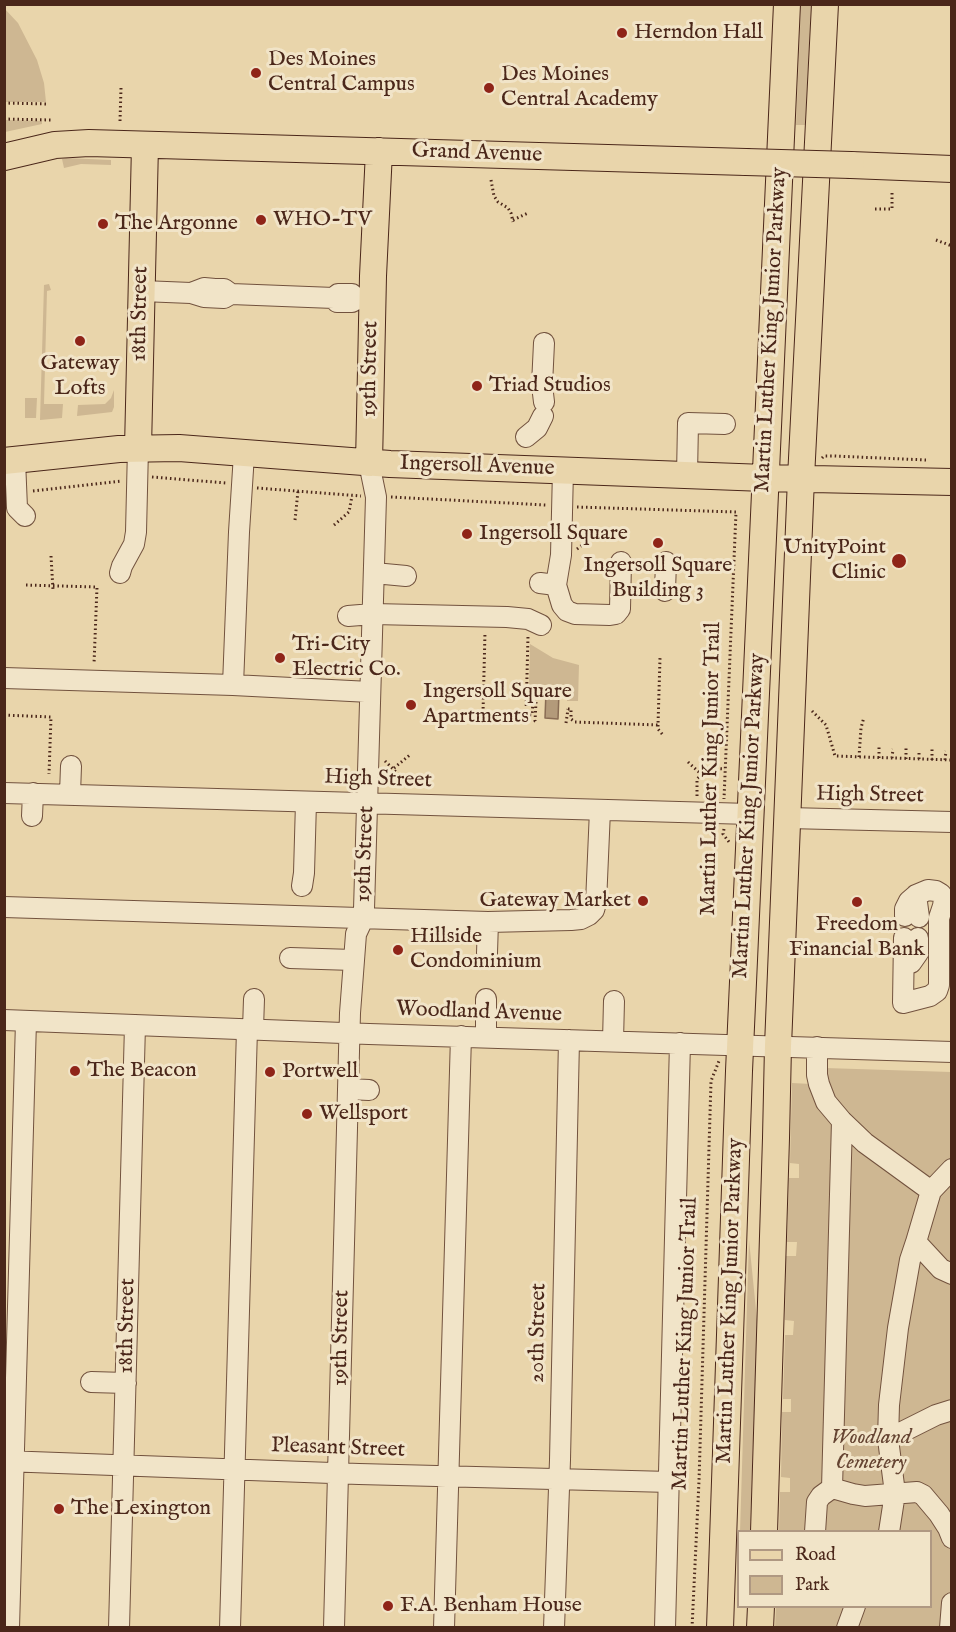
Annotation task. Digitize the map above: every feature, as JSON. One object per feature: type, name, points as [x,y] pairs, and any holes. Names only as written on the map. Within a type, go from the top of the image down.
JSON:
[{"type":"main road","name":"Martin Luther King Junior Parkway","points":[[720,1628],[740,1045],[787,4]]},
{"type":"main road","name":"Martin Luther King Junior Parkway","points":[[764,1530],[778,1046],[801,478],[825,4]]},
{"type":"main road","name":"Grand Avenue","points":[[4,157],[68,144],[379,151],[951,169]]},
{"type":"main road","name":"18th Street","points":[[138,448],[145,145]]},
{"type":"main road","name":"19th Street","points":[[369,463],[365,299],[379,151]]},
{"type":"main road","name":"Ingersoll Avenue","points":[[10,460],[138,448],[178,448],[369,463],[765,478],[951,482]]},
{"type":"main road","points":[[760,1608],[760,1628]]},
{"type":"street","points":[[142,291],[191,293],[204,288],[224,289],[231,294],[334,298],[338,294],[352,294],[365,299]]},
{"type":"street","points":[[526,437],[537,428],[544,409],[542,385],[544,343]]},
{"type":"street","points":[[687,475],[688,423],[725,424]]},
{"type":"street","points":[[119,561],[136,532],[138,448]]},
{"type":"street","points":[[233,686],[238,532],[244,454]]},
{"type":"street","points":[[10,460],[17,508],[25,516]]},
{"type":"street","name":"19th Street","points":[[334,1628],[349,1033],[356,934],[363,919],[364,909],[373,614],[376,497],[369,463]]},
{"type":"street","points":[[548,584],[561,555],[563,470]]},
{"type":"street","points":[[548,584],[567,611],[575,614],[616,614],[620,609],[621,562]]},
{"type":"street","points":[[665,591],[666,562]]},
{"type":"street","points":[[374,573],[406,576]]},
{"type":"street","points":[[548,584],[575,589]]},
{"type":"street","points":[[348,616],[373,614],[507,625],[528,619],[535,629]]},
{"type":"street","points":[[4,678],[370,692]]},
{"type":"street","points":[[70,794],[71,766]]},
{"type":"street","name":"High Street","points":[[4,793],[750,814]]},
{"type":"street","points":[[32,816],[33,794]]},
{"type":"street","points":[[302,886],[306,801]]},
{"type":"street","points":[[4,907],[488,922],[571,920],[589,915],[596,903],[600,810]]},
{"type":"street","name":"High Street","points":[[788,818],[951,822]]},
{"type":"street","points":[[911,938],[903,1003],[930,996],[937,991],[945,935],[939,918],[944,899],[941,894],[928,890],[916,895],[905,909],[912,917]]},
{"type":"street","points":[[488,922],[488,953]]},
{"type":"street","points":[[290,958],[353,960]]},
{"type":"street","points":[[230,1628],[234,1469],[250,1153],[250,1029],[254,999]]},
{"type":"street","points":[[486,999],[486,1037]]},
{"type":"street","points":[[613,1041],[614,1000]]},
{"type":"street","name":"Woodland Avenue","points":[[4,1020],[951,1052]]},
{"type":"street","points":[[7,1626],[9,1461],[20,1379],[26,1021]]},
{"type":"street","name":"18th Street","points":[[119,1628],[135,1025]]},
{"type":"street","points":[[444,1628],[449,1496],[453,1092],[461,1036]]},
{"type":"street","name":"20th Street","points":[[554,1628],[569,1040]]},
{"type":"street","points":[[665,1628],[680,1043]]},
{"type":"street","points":[[818,1047],[817,1075],[826,1102],[865,1143],[931,1191]]},
{"type":"street","points":[[348,1089],[369,1090]]},
{"type":"street","points":[[832,1488],[842,1121]]},
{"type":"street","points":[[889,1530],[895,1493],[888,1439],[889,1405],[898,1328],[910,1260],[931,1191],[951,1169]]},
{"type":"street","points":[[916,1242],[941,1269],[951,1275]]},
{"type":"street","points":[[91,1382],[126,1383]]},
{"type":"street","points":[[888,1439],[951,1410]]},
{"type":"street","name":"Pleasant Street","points":[[9,1461],[670,1482]]},
{"type":"street","points":[[832,1488],[865,1496],[917,1492],[923,1495],[939,1514],[951,1538]]},
{"type":"street","points":[[815,1530],[817,1502],[832,1488]]},
{"type":"street","points":[[950,1628],[951,1603]]},
{"type":"street","points":[[847,1628],[854,1608]]},
{"type":"path","points":[[120,121],[121,88]]},
{"type":"path","points":[[4,103],[50,104]]},
{"type":"path","points":[[4,119],[51,120]]},
{"type":"path","points":[[491,180],[494,196],[500,204],[508,208],[513,221],[528,213]]},
{"type":"path","points":[[876,209],[892,210],[892,192]]},
{"type":"path","points":[[936,240],[951,246]]},
{"type":"path","points":[[824,456],[928,460]]},
{"type":"path","points":[[16,493],[129,480]]},
{"type":"path","points":[[295,520],[298,491]]},
{"type":"path","points":[[334,525],[349,512],[351,496]]},
{"type":"path","name":"Martin Luther King Junior Trail","points":[[729,842],[723,834],[736,512]]},
{"type":"path","points":[[575,550],[592,540]]},
{"type":"path","points":[[51,556],[53,588]]},
{"type":"path","points":[[26,585],[53,588],[97,587],[94,681]]},
{"type":"path","points":[[526,715],[535,629]]},
{"type":"path","points":[[483,713],[485,632]]},
{"type":"path","points":[[660,658],[658,729],[663,735]]},
{"type":"path","points":[[484,694],[505,695]]},
{"type":"path","points":[[438,728],[452,712],[532,715],[533,702],[536,702],[535,721],[537,722]]},
{"type":"path","points":[[566,723],[568,723],[568,709],[571,710],[571,719],[575,722],[658,725]]},
{"type":"path","points":[[811,711],[826,725],[835,756],[951,760]]},
{"type":"path","points":[[4,716],[51,717],[49,774]]},
{"type":"path","points":[[860,757],[861,728],[864,717]]},
{"type":"path","points":[[879,747],[879,758]]},
{"type":"path","points":[[906,748],[906,759]]},
{"type":"path","points":[[892,758],[893,749]]},
{"type":"path","points":[[932,749],[932,760]]},
{"type":"path","points":[[919,750],[919,759]]},
{"type":"path","points":[[945,760],[946,751]]},
{"type":"path","points":[[394,768],[411,754]]},
{"type":"path","points":[[368,759],[386,761],[404,779],[403,804]]},
{"type":"path","points":[[688,762],[702,775]]},
{"type":"path","points":[[697,801],[698,779],[708,768],[725,769]]},
{"type":"path","name":"Martin Luther King Junior Trail","points":[[692,1628],[699,1481],[711,1081],[719,1062]]},
{"type":"green space","points":[[801,5],[811,5],[805,125],[796,125]]},
{"type":"green space","points":[[4,8],[18,23],[37,60],[44,83],[46,102],[5,102]]},
{"type":"green space","points":[[5,120],[42,121],[42,124],[5,132]]},
{"type":"green space","points":[[62,159],[111,160],[111,165],[81,164],[64,168]]},
{"type":"green space","points":[[49,284],[51,290],[47,291],[44,404],[63,404],[62,418],[40,420],[44,285]]},
{"type":"green space","points":[[114,390],[112,412],[77,416],[78,405],[105,404],[111,398]]},
{"type":"green space","points":[[25,398],[37,398],[36,418],[25,418]]},
{"type":"green space","points":[[530,644],[553,658],[579,665],[578,701],[567,701],[567,685],[529,685]]},
{"type":"green space","name":"Woodland Cemetery","points":[[825,1068],[951,1072],[951,1627],[775,1628],[776,1608],[932,1608],[932,1530],[779,1530],[780,1492],[790,1492],[790,1478],[781,1477],[782,1412],[791,1412],[791,1399],[783,1399],[785,1335],[793,1335],[794,1321],[785,1320],[786,1256],[796,1256],[797,1242],[787,1242],[789,1178],[799,1178],[799,1164],[790,1163],[792,1083],[829,1088]]},
{"type":"green space","points":[[749,1240],[757,1320],[750,1530],[740,1530]]},
{"type":"shaded area","points":[[546,691],[559,692],[558,719],[545,718]]},
{"type":"place","name":"Herndon Hall","points":[[622,33]]},
{"type":"place","name":"Des Moines Central Campus","points":[[256,73]]},
{"type":"place","name":"Des Moines Central Academy","points":[[489,88]]},
{"type":"place","name":"WHO-TV","points":[[261,220]]},
{"type":"place","name":"The Argonne","points":[[103,224]]},
{"type":"place","name":"Gateway Lofts","points":[[80,341]]},
{"type":"place","name":"Triad Studios","points":[[477,386]]},
{"type":"place","name":"Ingersoll Square","points":[[467,534]]},
{"type":"place","name":"Ingersoll Square Building 3","points":[[658,543]]},
{"type":"place","name":"UnityPoint Clinic","points":[[899,561]]},
{"type":"place","name":"Tri-City Electric Co.","points":[[280,658]]},
{"type":"place","name":"Ingersoll Square Apartments","points":[[411,705]]},
{"type":"place","name":"Gateway Market","points":[[643,901]]},
{"type":"place","name":"Freedom Financial Bank","points":[[857,902]]},
{"type":"place","name":"Hillside Condominium","points":[[398,950]]},
{"type":"place","name":"The Beacon","points":[[75,1071]]},
{"type":"place","name":"Portwell","points":[[270,1072]]},
{"type":"place","name":"Wellsport","points":[[307,1114]]},
{"type":"place","name":"The Lexington","points":[[59,1509]]},
{"type":"place","name":"F.A. Benham House","points":[[388,1606]]}]
